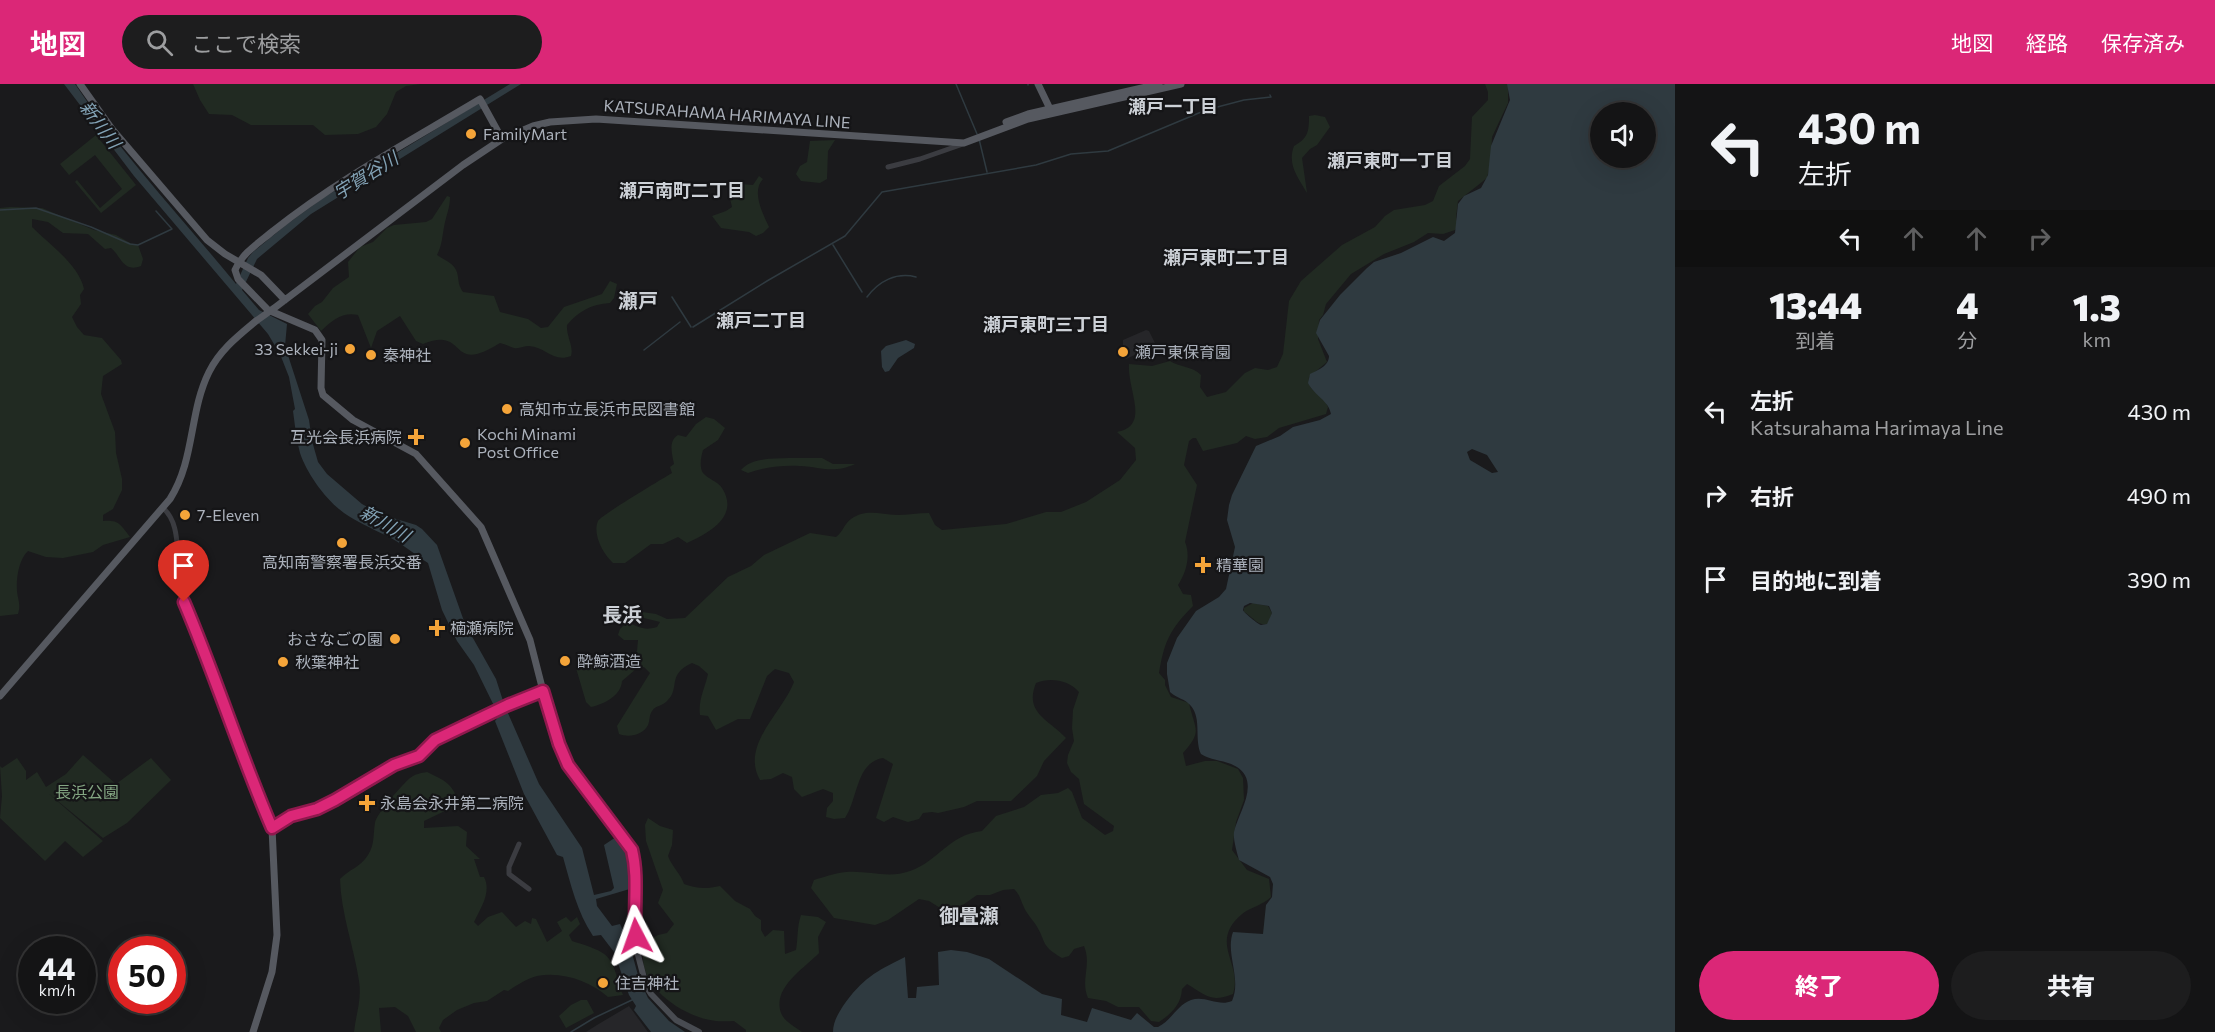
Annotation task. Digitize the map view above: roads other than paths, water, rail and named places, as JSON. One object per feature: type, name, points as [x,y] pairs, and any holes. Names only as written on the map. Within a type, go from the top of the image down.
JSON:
[{"type":"main road","points":[[80,84],[112,129],[207,240],[253,270],[285,300]]},
{"type":"main road","points":[[1038,84],[1051,111]]},
{"type":"main road","name":"KATSURAHAMA HARIMAYA LINE","points":[[953,142],[978,136],[1051,111],[1159,84]]},
{"type":"main road","name":"KATSURAHAMA HARIMAYA LINE","points":[[1051,111],[1181,84]]},
{"type":"main road","points":[[502,139],[480,99],[304,206],[257,244],[235,270],[238,279],[268,310],[318,332],[322,340],[321,388],[323,395],[353,420],[416,454],[481,527],[530,640],[559,744],[568,765],[632,850],[636,867],[634,921],[637,951],[646,986],[676,1020],[699,1032]]},
{"type":"main road","name":"KATSURAHAMA HARIMAYA LINE","points":[[0,696],[163,508],[176,490],[185,468],[198,405],[209,372],[225,349],[256,321],[463,165],[502,139],[533,126],[550,122],[596,119],[964,143],[978,136]]},
{"type":"main road","points":[[253,1032],[272,972],[277,935],[272,828],[291,816],[317,809],[335,800],[388,768],[419,756],[435,740],[543,691]]},
{"type":"street","points":[[888,167],[920,159],[964,143]]},
{"type":"street","points":[[163,508],[170,514],[174,524],[185,598],[237,743],[272,828]]},
{"type":"street","points":[[519,844],[509,867],[509,874],[529,889]]},
{"type":"water","points":[[64,84],[75,84],[132,161],[236,284],[253,252],[323,198],[510,84],[521,84],[311,214],[257,259],[242,290],[259,310],[287,324],[285,346],[309,420],[318,462],[327,474],[362,504],[380,514],[416,525],[437,545],[465,624],[496,679],[504,704],[539,784],[582,848],[594,895],[611,891],[614,888],[604,845],[619,835],[629,850],[633,888],[596,899],[597,906],[612,926],[620,924],[648,998],[669,1021],[685,1032],[651,1032],[634,1010],[636,1006],[629,995],[614,952],[601,935],[593,936],[587,927],[575,898],[563,857],[557,855],[524,794],[495,721],[499,716],[474,665],[457,641],[442,610],[428,563],[396,541],[344,513],[318,486],[300,453],[289,377],[280,354],[268,334],[134,176]]},
{"type":"water","points":[[1507,84],[1675,84],[1675,1032],[833,1032],[835,1021],[843,1006],[870,977],[905,957],[908,998],[916,998],[917,987],[939,985],[938,952],[951,950],[989,959],[1042,994],[1062,999],[1061,1015],[1087,1022],[1092,1008],[1131,1020],[1137,1013],[1154,1027],[1158,1027],[1182,1005],[1191,1000],[1201,999],[1222,1003],[1232,1001],[1235,992],[1231,949],[1233,932],[1263,934],[1266,905],[1272,897],[1273,884],[1270,877],[1239,860],[1236,850],[1234,832],[1248,790],[1244,774],[1233,765],[1201,754],[1194,711],[1184,700],[1170,692],[1167,663],[1177,638],[1196,611],[1219,597],[1226,589],[1235,547],[1227,520],[1229,505],[1256,446],[1280,436],[1293,427],[1320,420],[1331,414],[1330,409],[1308,383],[1310,374],[1322,367],[1329,359],[1316,333],[1320,320],[1340,295],[1374,262],[1401,253],[1433,237],[1444,241],[1455,233],[1458,204],[1464,196],[1481,188],[1488,175],[1491,146],[1510,100]],"holes":[[[1472,449],[1487,455],[1498,472],[1492,473],[1470,460],[1467,452]],[[1250,603],[1269,606],[1272,613],[1267,624],[1261,625],[1254,621],[1243,610],[1244,606]]]},
{"type":"water","points":[[906,340],[915,344],[914,348],[898,358],[889,371],[885,372],[882,367],[881,351],[886,346]]},
{"type":"waterway","points":[[956,84],[977,134]]},
{"type":"waterway","points":[[693,327],[845,236],[882,192],[1036,165],[1071,154],[1108,151],[1206,110],[1244,100],[1271,97],[1270,95]]},
{"type":"waterway","points":[[979,139],[987,172]]},
{"type":"waterway","points":[[0,210],[36,208],[138,245],[172,229],[156,211]]},
{"type":"waterway","points":[[833,245],[862,292]]},
{"type":"waterway","points":[[867,297],[877,286],[888,279],[902,276],[916,277]]},
{"type":"waterway","points":[[672,297],[691,327]]},
{"type":"waterway","points":[[644,350],[680,322]]},
{"type":"waterway","points":[[571,1032],[634,999]]},
{"type":"place","name":"FamilyMart","points":[[471,134]]},
{"type":"place","name":"33 Sekkei-ji","points":[[350,349]]},
{"type":"place","name":"瀬戸東保育園","points":[[1123,352]]},
{"type":"place","name":"秦神社","points":[[371,355]]},
{"type":"place","name":"高知市立長浜市民図書館","points":[[507,409]]},
{"type":"place","name":"互光会長浜病院","points":[[416,437]]},
{"type":"place","name":"Kochi Minami Post Office","points":[[465,443]]},
{"type":"place","name":"7-Eleven","points":[[185,515]]},
{"type":"place","name":"高知南警察署長浜交番","points":[[342,543]]},
{"type":"place","name":"精華園","points":[[1203,565]]},
{"type":"place","name":"楠瀬病院","points":[[437,628]]},
{"type":"place","name":"おさなごの園","points":[[395,639]]},
{"type":"place","name":"酔鯨酒造","points":[[565,661]]},
{"type":"place","name":"秋葉神社","points":[[283,662]]},
{"type":"place","name":"永島会永井第二病院","points":[[367,803]]},
{"type":"place","name":"住吉神社","points":[[603,983]]},
{"type":"district","name":"瀬戸一丁目","points":[[1173,107]]},
{"type":"district","name":"瀬戸東町一丁目","points":[[1390,161]]},
{"type":"district","name":"瀬戸南町二丁目","points":[[682,191]]},
{"type":"district","name":"瀬戸東町二丁目","points":[[1226,258]]},
{"type":"district","name":"瀬戸","points":[[638,301]]},
{"type":"district","name":"瀬戸二丁目","points":[[761,321]]},
{"type":"district","name":"瀬戸東町三丁目","points":[[1046,325]]},
{"type":"district","name":"長浜","points":[[622,615]]},
{"type":"district","name":"御畳瀬","points":[[969,916]]},
{"type":"water label","name":"新川川","points":[[100,125]]},
{"type":"water label","name":"宇賀谷川","points":[[366,176]]},
{"type":"water label","name":"新川川","points":[[385,524]]},
{"type":"park label","name":"長浜公園","points":[[87,792]]}]
